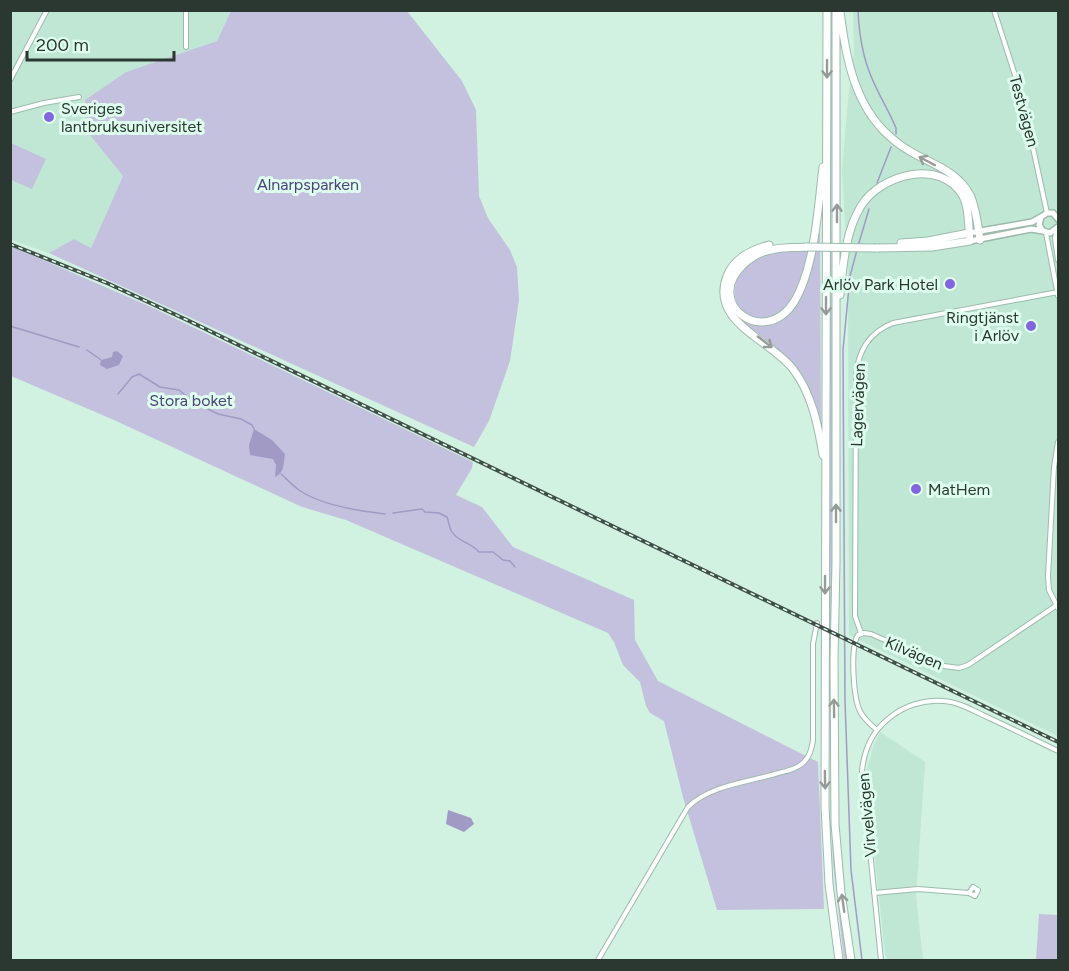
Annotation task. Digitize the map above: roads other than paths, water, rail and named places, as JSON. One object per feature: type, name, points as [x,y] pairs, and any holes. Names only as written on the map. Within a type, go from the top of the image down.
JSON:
[{"type":"highway","points":[[827,10],[825,806],[830,884],[839,960]]},
{"type":"highway","points":[[838,10],[850,68],[872,117],[906,150],[950,172],[962,183],[971,197],[979,236]]},
{"type":"highway","points":[[838,10],[834,662],[836,824],[841,893],[851,960]]},
{"type":"highway","points":[[807,246],[773,249],[754,256],[737,271],[730,287],[730,299],[739,314],[753,321],[768,322],[784,315],[797,296],[807,268],[814,236],[826,132]]},
{"type":"highway","points":[[826,477],[816,418],[802,382],[784,358],[728,312],[723,298],[723,289],[729,272],[746,254],[772,245],[807,246],[876,246],[970,237],[965,202],[956,187],[944,179],[913,175],[897,178],[879,187],[864,201],[852,226],[844,256],[836,337]]},
{"type":"main road","points":[[979,236],[1032,222],[1047,213],[1058,216]]},
{"type":"main road","points":[[1041,217],[1039,225],[1045,232]]},
{"type":"main road","points":[[970,237],[1031,229],[1050,233],[1058,228]]},
{"type":"street","points":[[10,80],[47,10]]},
{"type":"street","points":[[186,10],[186,47]]},
{"type":"street","name":"Testvägen","points":[[994,10],[1022,97],[1047,213]]},
{"type":"street","points":[[10,112],[80,97]]},
{"type":"street","points":[[1058,228],[1055,238],[1059,260]]},
{"type":"street","points":[[1045,232],[1058,294]]},
{"type":"street","name":"Lagervägen","points":[[861,633],[855,616],[856,376],[858,362],[865,345],[878,330],[893,323],[1058,294]]},
{"type":"street","points":[[1058,607],[1049,590],[1048,576],[1054,467],[1059,442]]},
{"type":"street","name":"Kilvägen","points":[[861,633],[871,634],[944,666],[959,668],[1058,607]]},
{"type":"street","points":[[598,960],[688,807],[702,796],[716,790],[792,770],[805,761],[809,755],[813,740],[813,644],[817,623]]},
{"type":"street","points":[[861,633],[856,637],[854,646],[856,698],[860,713],[877,730]]},
{"type":"street","name":"Virvelvägen","points":[[881,960],[862,771],[866,752],[877,730],[904,708],[928,701],[945,701],[971,709],[1059,751]]},
{"type":"street","points":[[874,893],[918,890],[969,892]]},
{"type":"waterway","points":[[858,10],[865,60],[896,128],[896,134]]},
{"type":"waterway","points":[[877,183],[891,147]]},
{"type":"waterway","points":[[858,246],[869,209]]},
{"type":"waterway","points":[[857,250],[850,276],[843,350],[845,701],[851,870],[862,960]]},
{"type":"waterway","points":[[10,326],[79,347]]},
{"type":"waterway","points":[[87,350],[101,360]]},
{"type":"waterway","points":[[118,394],[132,377],[139,374],[160,387],[179,390],[194,402],[218,414],[241,419],[252,425],[254,429]]},
{"type":"waterway","points":[[281,474],[299,490],[318,500],[352,509],[385,514]]},
{"type":"waterway","points":[[393,513],[422,509],[425,512],[439,513],[447,517],[451,530],[457,538],[473,546],[479,552],[493,552],[503,560],[510,561],[515,567]]},
{"type":"railway","points":[[10,244],[107,283],[187,320],[1058,742]]},
{"type":"place","name":"Sveriges lantbruksuniversitet","points":[[49,117]]},
{"type":"place","name":"Arlöv Park Hotel","points":[[950,284]]},
{"type":"place","name":"Ringtjänst i Arlöv","points":[[1031,326]]},
{"type":"place","name":"MatHem","points":[[916,489]]},
{"type":"park label","name":"Alnarpsparken","points":[[308,184]]},
{"type":"park label","name":"Stora boket","points":[[191,400]]}]
